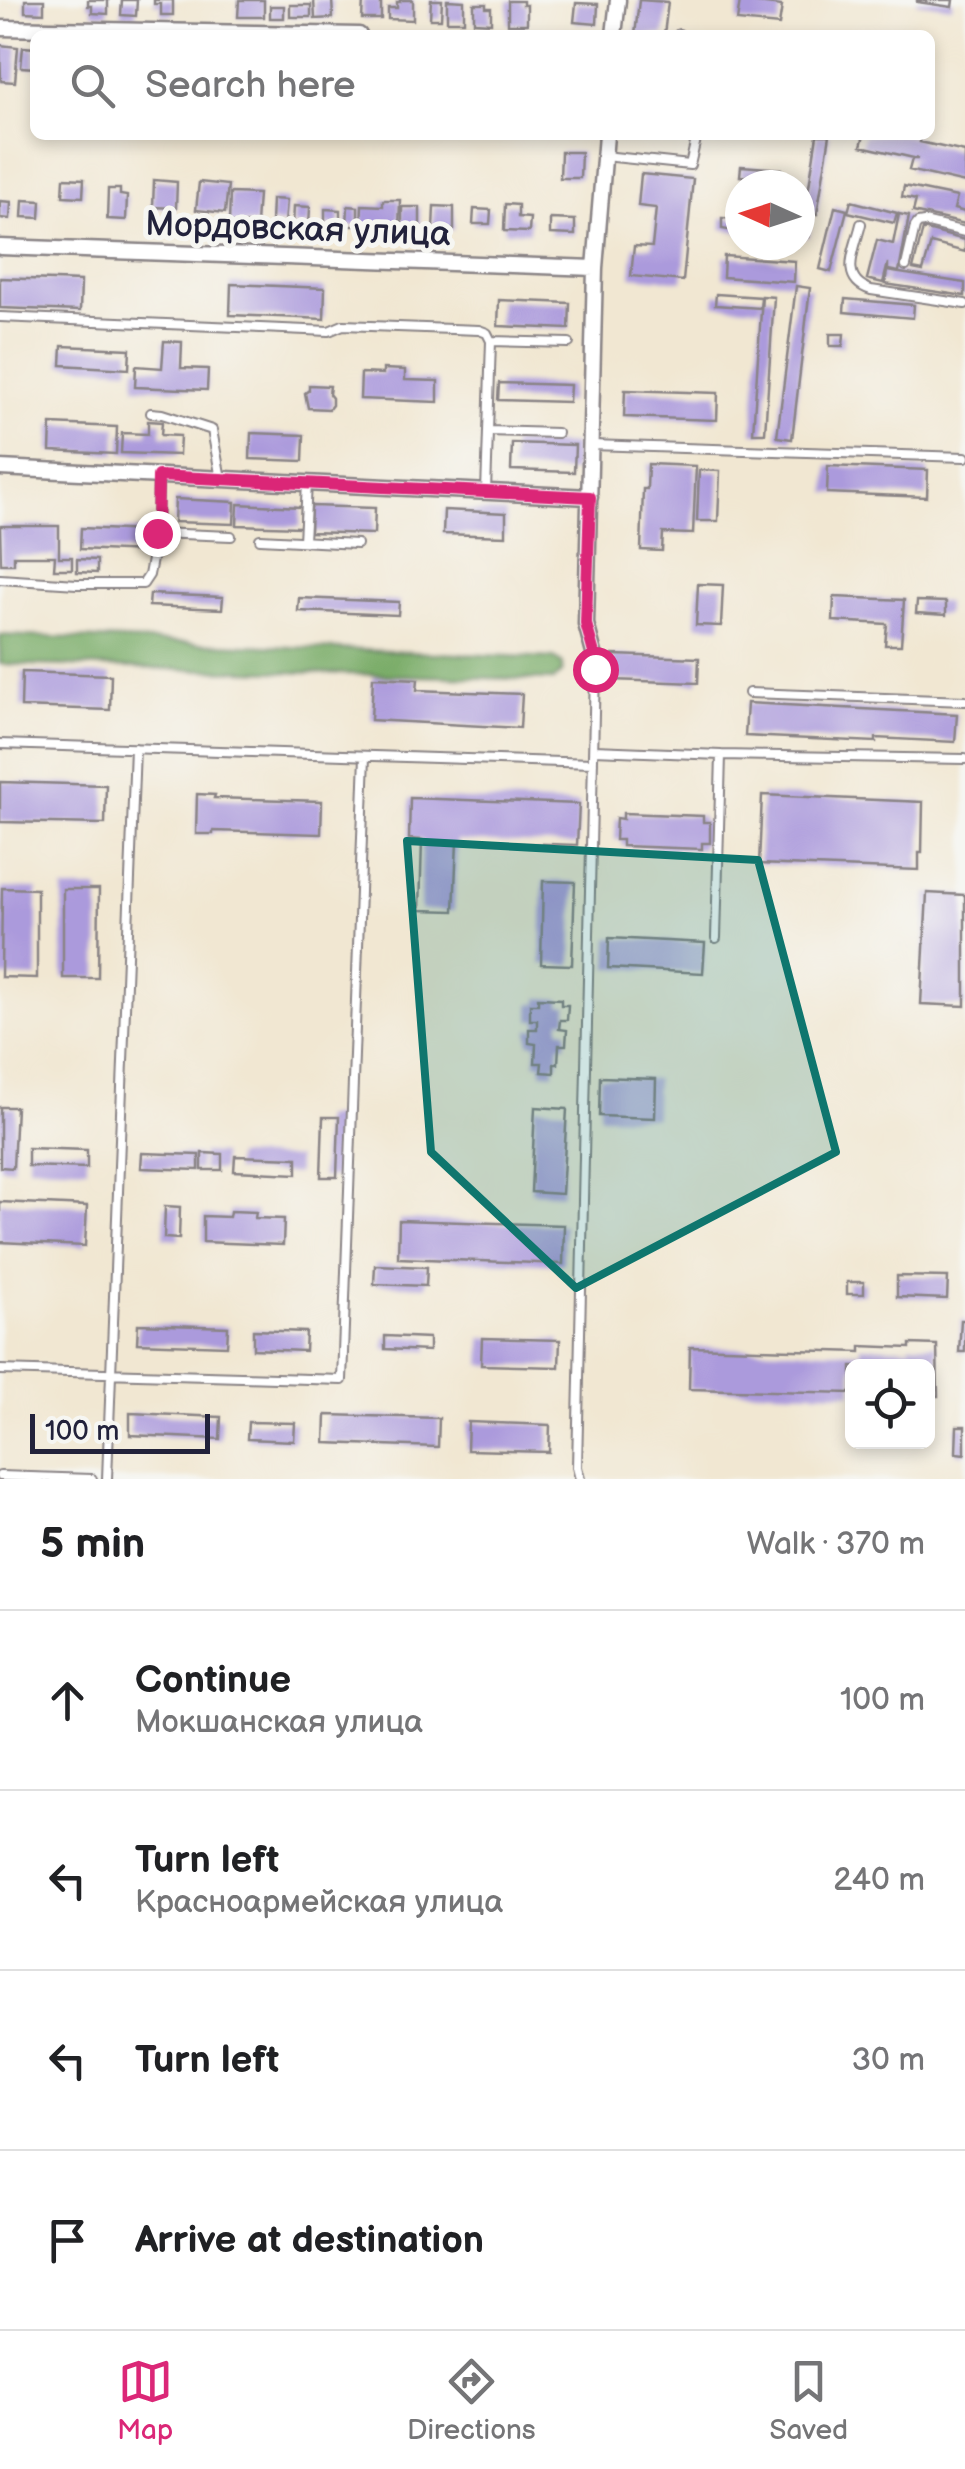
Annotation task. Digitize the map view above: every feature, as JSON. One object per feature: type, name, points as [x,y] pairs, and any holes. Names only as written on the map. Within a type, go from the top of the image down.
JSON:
[{"type":"street","points":[[615,30],[618,0]]},
{"type":"street","points":[[0,28],[103,30]]},
{"type":"street","points":[[595,669],[586,624],[595,268],[606,140]]},
{"type":"street","name":"Мордовская улица","points":[[0,247],[595,268]]},
{"type":"street","points":[[0,468],[590,497]]},
{"type":"lane","points":[[604,156],[690,165],[696,140]]},
{"type":"lane","points":[[906,266],[918,223],[965,232]]},
{"type":"lane","points":[[861,224],[850,271],[859,286],[965,304]]},
{"type":"lane","points":[[0,317],[329,331],[343,325],[479,330],[492,340],[486,492]]},
{"type":"lane","points":[[492,340],[568,343]]},
{"type":"lane","points":[[151,413],[212,430],[221,479]]},
{"type":"lane","points":[[488,431],[557,432]]},
{"type":"lane","points":[[591,445],[965,457]]},
{"type":"lane","points":[[0,579],[143,584],[149,575],[157,533],[158,476]]},
{"type":"lane","points":[[304,542],[308,483]]},
{"type":"lane","points":[[157,533],[231,536]]},
{"type":"lane","points":[[260,539],[357,544]]},
{"type":"lane","points":[[580,1479],[577,1466],[595,669]]},
{"type":"lane","points":[[748,693],[965,701]]},
{"type":"lane","points":[[0,744],[594,763]]},
{"type":"lane","points":[[107,1479],[135,748]]},
{"type":"lane","points":[[594,750],[965,760]]},
{"type":"lane","points":[[716,938],[721,755]]},
{"type":"lane","points":[[0,1370],[342,1380],[365,756]]},
{"type":"lane","points":[[0,1476],[92,1479]]},
{"type":"highlighted area","points":[[407,841],[758,860],[836,1152],[576,1288],[431,1152]]},
{"type":"green space","points":[[0,635],[554,658],[563,664],[562,673],[553,680],[0,664]]},
{"type":"building","points":[[25,0],[44,0],[44,13],[25,12]]},
{"type":"building","points":[[88,0],[108,0],[108,14],[92,13]]},
{"type":"building","points":[[122,0],[137,0],[136,16],[121,15]]},
{"type":"building","points":[[154,0],[173,0],[173,15],[161,15],[161,4],[154,4]]},
{"type":"building","points":[[239,0],[264,0],[264,17],[238,17]]},
{"type":"building","points":[[314,0],[332,0],[333,18],[315,19]]},
{"type":"building","points":[[363,0],[381,0],[381,19],[362,19]]},
{"type":"building","points":[[400,0],[413,0],[413,20],[388,19],[388,8],[397,8]]},
{"type":"building","points":[[431,0],[442,0],[441,19],[430,19]]},
{"type":"building","points":[[447,0],[464,1],[464,21],[447,21]]},
{"type":"building","points":[[639,0],[668,2],[665,30],[636,30]]},
{"type":"building","points":[[917,0],[953,0],[952,7]]},
{"type":"building","points":[[508,1],[523,1],[527,5],[527,24],[508,24]]},
{"type":"building","points":[[740,1],[782,6],[779,25],[737,21]]},
{"type":"building","points":[[576,3],[598,4],[597,24],[574,22]]},
{"type":"building","points":[[474,4],[491,8],[491,23],[474,22]]},
{"type":"building","points":[[290,5],[311,5],[311,17],[290,17]]},
{"type":"building","points":[[270,6],[284,6],[284,18],[270,18]]},
{"type":"building","points":[[0,45],[18,47],[15,82],[1,81]]},
{"type":"building","points":[[23,47],[30,48],[30,68],[21,67]]},
{"type":"building","points":[[816,140],[829,140],[817,214],[815,170],[812,170]]},
{"type":"building","points":[[863,140],[921,140],[965,152],[965,183],[909,170],[912,159],[918,159],[861,146]]},
{"type":"building","points":[[561,152],[581,152],[580,178],[560,178]]},
{"type":"building","points":[[741,166],[782,169],[782,170],[741,170]]},
{"type":"building","points":[[641,174],[693,179],[683,281],[631,276],[634,246],[652,247],[656,208],[638,206]]},
{"type":"building","points":[[64,178],[84,179],[83,197],[63,196]]},
{"type":"building","points":[[154,180],[177,182],[176,208],[153,207]]},
{"type":"building","points":[[199,182],[228,185],[225,213],[196,210]]},
{"type":"building","points":[[904,186],[957,197],[954,209],[965,212],[965,224],[913,212],[916,200],[902,197]]},
{"type":"building","points":[[108,189],[120,189],[120,195],[127,196],[126,220],[107,219]]},
{"type":"building","points":[[230,193],[258,194],[256,224],[229,223]]},
{"type":"building","points":[[272,199],[287,200],[285,224],[271,223]]},
{"type":"building","points":[[23,200],[41,201],[40,218],[22,217]]},
{"type":"building","points":[[383,200],[400,200],[399,228],[361,227],[362,205],[383,206]]},
{"type":"building","points":[[0,201],[11,202],[10,219],[0,218]]},
{"type":"building","points":[[851,201],[897,213],[894,223],[848,212]]},
{"type":"building","points":[[505,204],[518,205],[518,217],[530,218],[529,232],[504,231]]},
{"type":"building","points":[[294,206],[310,207],[309,226],[293,226]]},
{"type":"building","points":[[348,206],[358,207],[358,226],[347,226]]},
{"type":"building","points":[[434,206],[454,207],[454,230],[433,229]]},
{"type":"building","points":[[402,207],[420,207],[420,228],[402,228]]},
{"type":"building","points":[[835,207],[847,210],[831,272],[820,269]]},
{"type":"building","points":[[325,209],[340,210],[340,226],[325,225]]},
{"type":"building","points":[[474,209],[491,210],[490,224],[473,224]]},
{"type":"building","points":[[899,214],[909,216],[899,272],[888,270],[888,263],[883,283],[867,279],[877,240],[893,244]]},
{"type":"building","points":[[550,219],[575,220],[575,235],[550,234]]},
{"type":"building","points":[[923,229],[965,240],[965,252],[931,243],[923,271],[913,269]]},
{"type":"building","points":[[724,256],[725,260],[795,261],[794,282],[723,277]]},
{"type":"building","points":[[887,271],[965,283],[965,296],[885,284]]},
{"type":"building","points":[[0,278],[81,281],[80,311],[0,308]]},
{"type":"building","points":[[231,284],[325,288],[324,319],[230,315]]},
{"type":"building","points":[[796,286],[810,288],[792,439],[777,437]]},
{"type":"building","points":[[716,294],[761,297],[760,308],[715,305]]},
{"type":"building","points":[[762,296],[774,297],[765,433],[753,433]]},
{"type":"building","points":[[845,299],[914,305],[913,318],[844,312]]},
{"type":"building","points":[[499,300],[570,303],[569,329],[498,326]]},
{"type":"building","points":[[830,334],[844,334],[843,346],[830,346]]},
{"type":"building","points":[[164,341],[182,342],[181,368],[208,369],[207,390],[135,387],[136,366],[162,368]]},
{"type":"building","points":[[62,346],[130,349],[129,369],[61,365]]},
{"type":"building","points":[[383,369],[405,370],[405,380],[438,381],[438,402],[360,399],[361,373],[383,374]]},
{"type":"building","points":[[499,383],[570,385],[569,402],[498,400]]},
{"type":"building","points":[[309,385],[330,386],[329,409],[308,408],[305,393]]},
{"type":"building","points":[[625,390],[718,393],[717,420],[624,417]]},
{"type":"building","points":[[148,421],[162,422],[161,435],[180,436],[179,455],[121,453],[122,433],[148,434]]},
{"type":"building","points":[[51,424],[117,427],[116,454],[50,451]]},
{"type":"building","points":[[251,433],[304,435],[303,461],[250,459]]},
{"type":"building","points":[[512,443],[575,445],[574,472],[511,470]]},
{"type":"building","points":[[648,464],[696,466],[693,534],[663,533],[662,551],[641,550]]},
{"type":"building","points":[[828,466],[928,470],[927,497],[827,493]]},
{"type":"building","points":[[699,470],[720,471],[718,521],[697,521]]},
{"type":"building","points":[[175,499],[235,502],[234,524],[174,522]]},
{"type":"building","points":[[238,504],[301,507],[300,527],[237,525]]},
{"type":"building","points":[[311,506],[375,508],[374,534],[310,532]]},
{"type":"building","points":[[444,510],[506,513],[506,536],[443,534]]},
{"type":"building","points":[[0,526],[59,526],[59,557],[72,557],[72,569],[54,569],[55,556],[14,556],[14,564],[1,564]]},
{"type":"building","points":[[81,528],[144,531],[143,552],[80,549]]},
{"type":"building","points":[[77,559],[97,560],[97,573],[77,572]]},
{"type":"building","points":[[698,584],[723,585],[721,626],[696,625]]},
{"type":"building","points":[[150,594],[223,597],[222,609],[149,606]]},
{"type":"building","points":[[834,597],[904,600],[901,645],[885,645],[887,624],[833,621]]},
{"type":"building","points":[[299,598],[399,602],[398,615],[298,611]]},
{"type":"building","points":[[917,601],[946,602],[946,615],[916,613]]},
{"type":"building","points":[[613,655],[699,658],[698,683],[612,680]]},
{"type":"building","points":[[22,672],[111,675],[110,710],[21,707]]},
{"type":"building","points":[[373,677],[418,679],[417,690],[522,694],[520,728],[371,720]]},
{"type":"building","points":[[747,703],[957,714],[955,742],[745,736]]},
{"type":"building","points":[[0,782],[106,785],[105,824],[0,822]]},
{"type":"building","points":[[197,794],[215,795],[214,798],[322,801],[321,834],[196,834]]},
{"type":"building","points":[[762,795],[923,802],[919,870],[759,864]]},
{"type":"building","points":[[410,798],[579,804],[577,845],[457,841],[454,911],[420,910],[422,840],[409,839]]},
{"type":"building","points":[[623,813],[703,816],[703,822],[710,822],[710,843],[702,843],[702,849],[622,846],[622,840],[615,840],[616,818],[623,819]]},
{"type":"building","points":[[543,881],[575,882],[572,965],[541,964]]},
{"type":"building","points":[[2,888],[37,889],[37,978],[1,977]]},
{"type":"building","points":[[63,889],[99,889],[98,978],[63,978]]},
{"type":"building","points":[[927,893],[965,895],[965,1006],[921,1004]]},
{"type":"building","points":[[609,938],[705,943],[703,973],[608,968]]},
{"type":"building","points":[[538,998],[561,999],[561,1005],[568,1005],[567,1020],[560,1020],[559,1029],[567,1030],[566,1045],[559,1045],[554,1073],[541,1072],[542,1063],[535,1063],[536,1044],[529,1043],[529,1029],[537,1029],[537,1020],[530,1020],[530,1004],[538,1004]]},
{"type":"building","points":[[600,1077],[656,1079],[655,1118],[599,1116]]},
{"type":"building","points":[[0,1107],[16,1107],[13,1168],[0,1167]]},
{"type":"building","points":[[535,1107],[567,1109],[562,1194],[531,1192]]},
{"type":"building","points":[[323,1117],[339,1117],[337,1177],[321,1177]]},
{"type":"building","points":[[28,1148],[87,1150],[87,1168],[28,1166]]},
{"type":"building","points":[[142,1153],[199,1155],[199,1170],[141,1168]]},
{"type":"building","points":[[202,1153],[222,1154],[222,1170],[202,1170]]},
{"type":"building","points":[[235,1156],[297,1158],[297,1174],[234,1171]]},
{"type":"building","points":[[0,1202],[87,1206],[85,1246],[0,1242]]},
{"type":"building","points":[[165,1206],[180,1207],[179,1239],[164,1238]]},
{"type":"building","points":[[230,1211],[256,1212],[255,1218],[284,1219],[283,1245],[203,1242],[203,1216],[229,1217]]},
{"type":"building","points":[[399,1220],[564,1225],[563,1264],[398,1258]]},
{"type":"building","points":[[375,1265],[427,1267],[426,1286],[374,1284]]},
{"type":"building","points":[[897,1276],[948,1277],[947,1299],[897,1297]]},
{"type":"building","points":[[847,1282],[864,1282],[864,1294],[847,1294]]},
{"type":"building","points":[[961,1320],[965,1320],[965,1352],[959,1352]]},
{"type":"building","points":[[138,1324],[228,1327],[227,1346],[137,1343]]},
{"type":"building","points":[[253,1330],[306,1332],[305,1351],[253,1349]]},
{"type":"building","points":[[385,1336],[429,1338],[429,1351],[385,1349]]},
{"type":"building","points":[[482,1338],[560,1340],[559,1367],[481,1365]]},
{"type":"building","points":[[910,1344],[937,1345],[938,1396],[935,1359],[845,1359],[845,1393],[689,1389],[690,1347],[861,1352],[861,1346],[910,1348]]},
{"type":"building","points":[[130,1413],[221,1417],[220,1439],[130,1435]]},
{"type":"building","points":[[326,1415],[439,1418],[438,1447],[325,1443]]},
{"type":"building","points":[[248,1422],[295,1423],[294,1441],[247,1439]]},
{"type":"building","points":[[468,1422],[550,1425],[549,1452],[467,1450]]},
{"type":"building","points":[[957,1426],[965,1426],[965,1454],[956,1453]]},
{"type":"route","points":[[157,533],[158,476],[590,497],[586,624],[595,669]]}]
